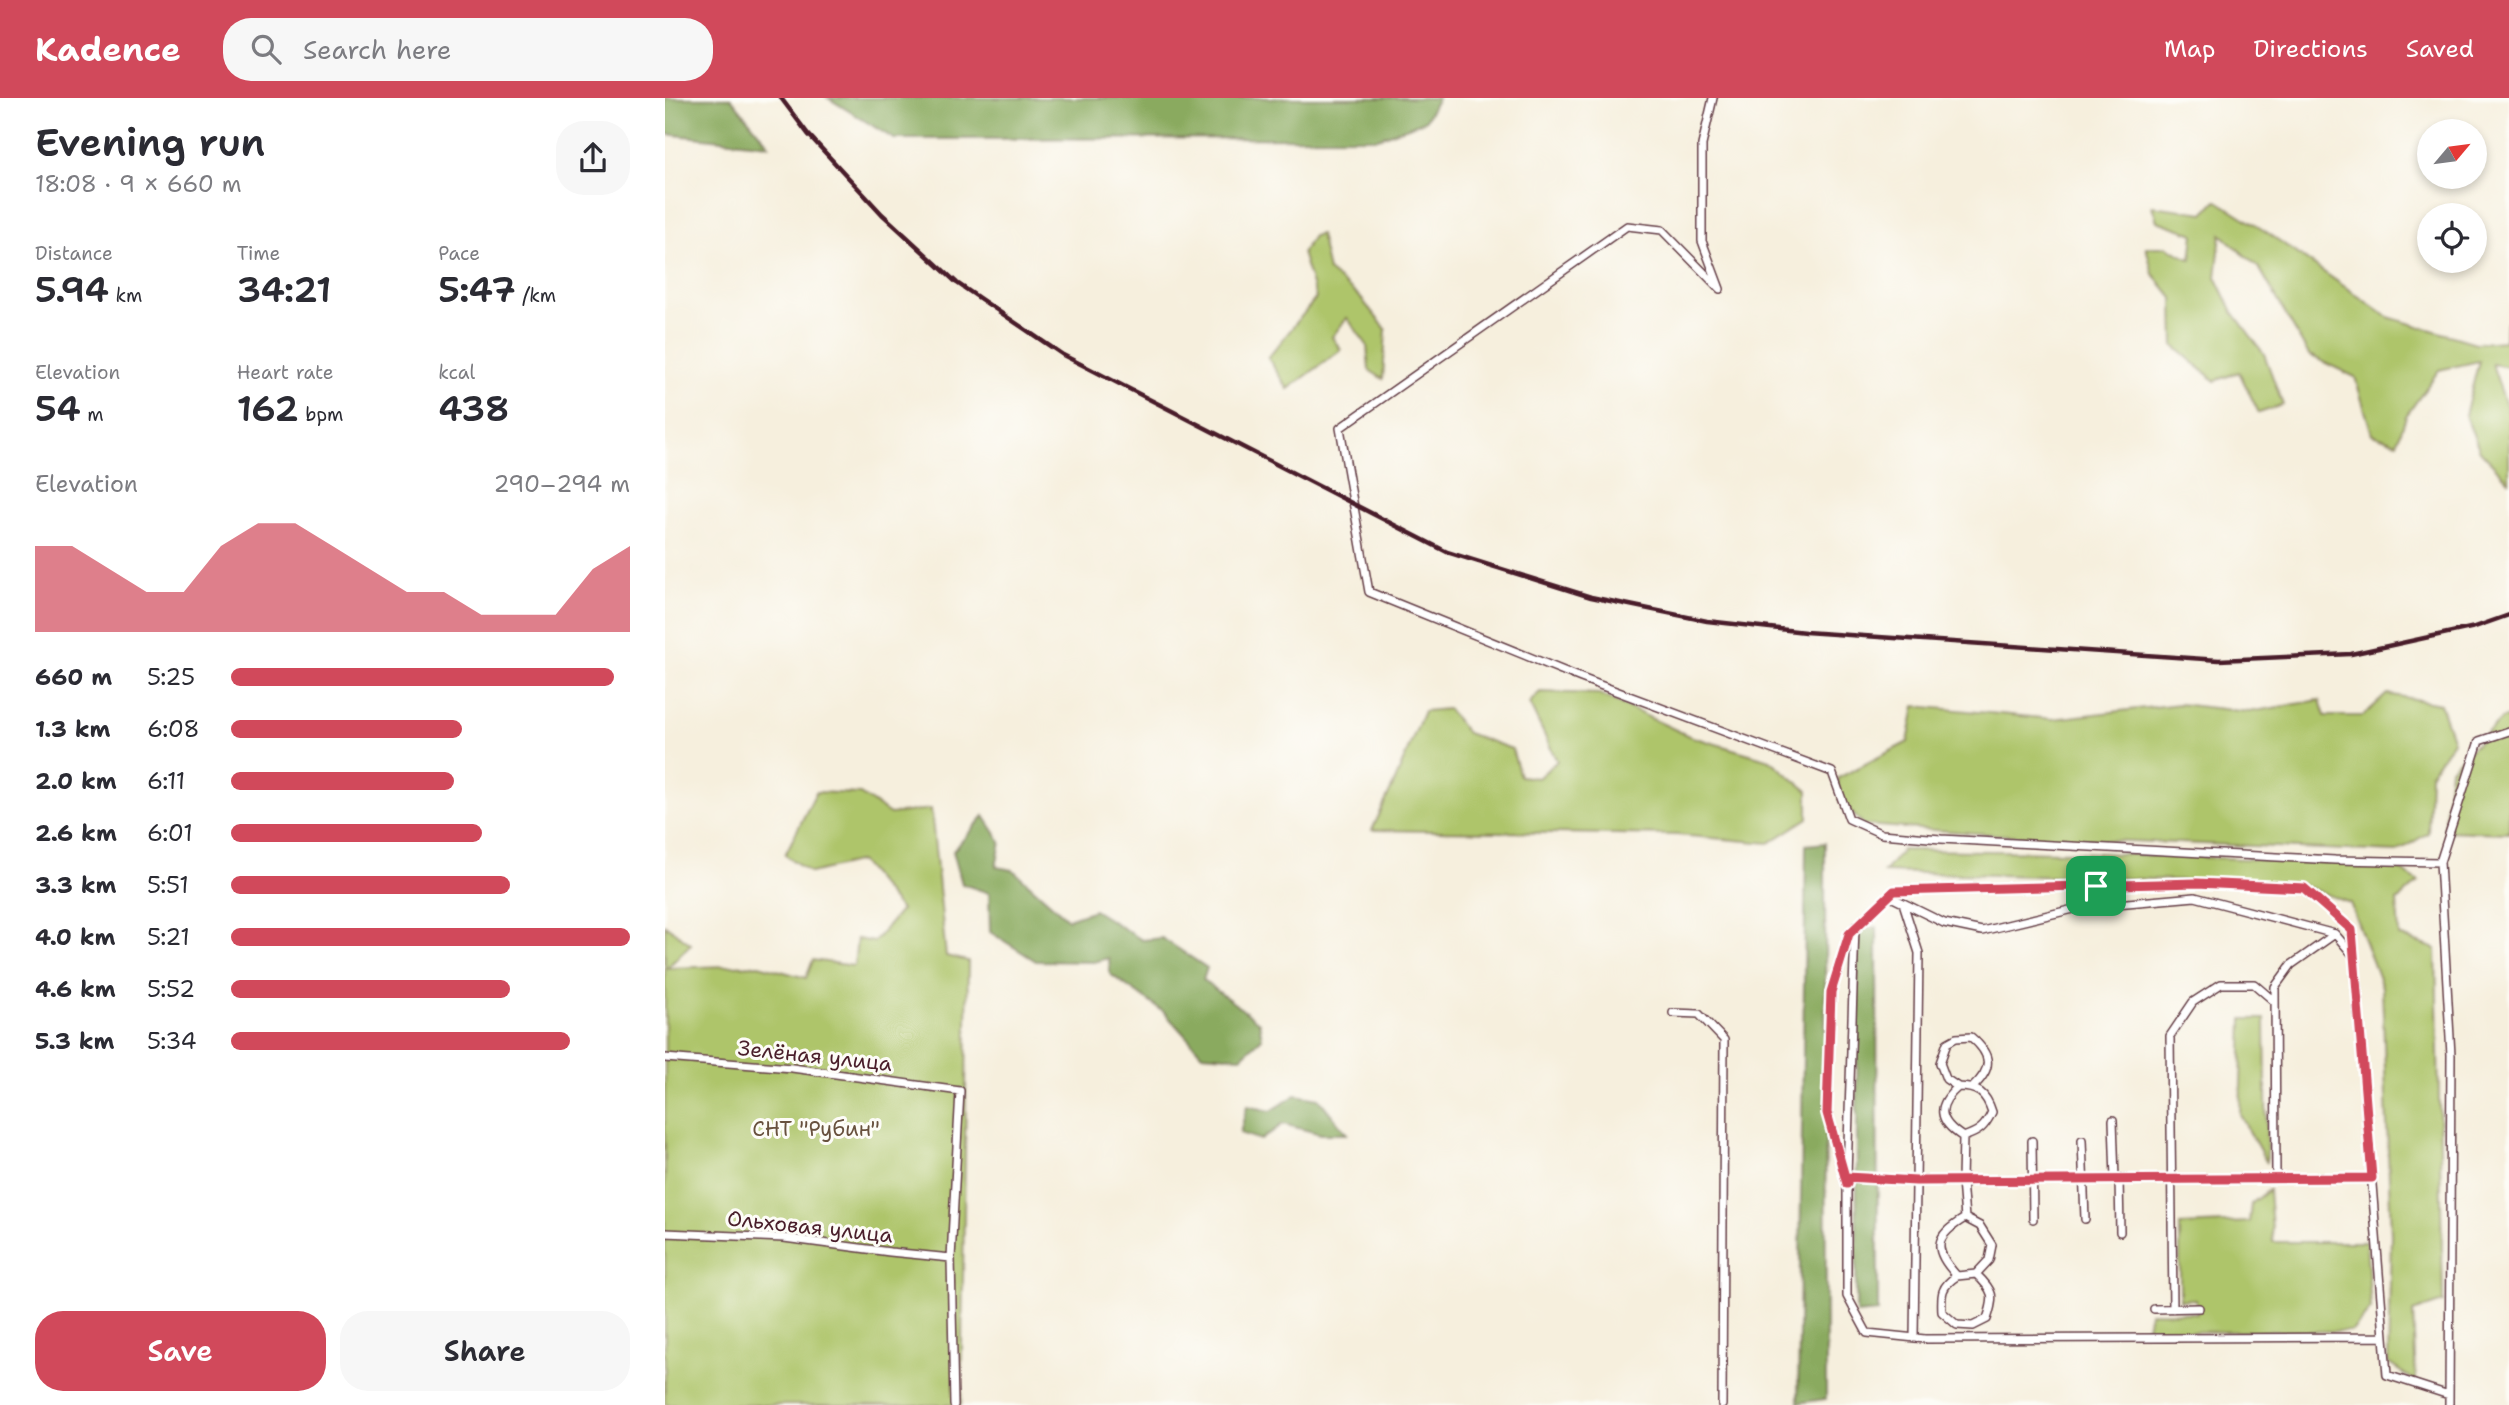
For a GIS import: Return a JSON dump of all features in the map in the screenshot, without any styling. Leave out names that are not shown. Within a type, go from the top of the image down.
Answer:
[{"type":"lane","points":[[1713,98],[1702,145],[1702,242],[1720,289],[1662,230],[1627,226],[1340,428],[1369,592],[1581,678],[1832,772],[1849,819],[1882,834],[2335,860],[2440,862]]},
{"type":"lane","points":[[2449,1405],[2451,1055],[2440,862],[2479,741],[2509,731]]},
{"type":"lane","points":[[1847,1180],[1827,1113],[1831,992],[1849,934],[1894,891],[2197,883],[2304,888],[2352,930],[2387,1374],[2449,1395]]},
{"type":"lane","points":[[1889,896],[1944,923],[1982,930],[2081,907],[2195,897],[2335,934],[2354,956]]},
{"type":"lane","points":[[1903,903],[1919,953],[1914,1338]]},
{"type":"lane","points":[[1855,927],[1847,1180],[1847,1296],[1867,1333],[1914,1338],[2384,1338]]},
{"type":"lane","points":[[2276,1177],[2275,987],[2291,965],[2335,934]]},
{"type":"lane","points":[[2173,1309],[2170,1036],[2193,1002],[2221,984],[2254,984],[2275,1002]]},
{"type":"lane","points":[[1673,1013],[1699,1014],[1724,1040],[1722,1405]]},
{"type":"lane","points":[[1958,1087],[1946,1097],[1943,1110],[1948,1128],[1963,1137],[1986,1126],[1992,1112],[1987,1096],[1973,1087],[1958,1087],[1946,1079],[1940,1063],[1947,1044],[1957,1038],[1971,1037],[1984,1049],[1988,1062],[1984,1076],[1973,1087]]},
{"type":"lane","name":"Зелёная улица","points":[[665,1059],[792,1068],[960,1091],[951,1258]]},
{"type":"lane","points":[[2113,1120],[2120,1232]]},
{"type":"lane","points":[[1963,1137],[1965,1218]]},
{"type":"lane","points":[[2032,1140],[2033,1219]]},
{"type":"lane","points":[[2082,1140],[2085,1219]]},
{"type":"lane","points":[[1847,1180],[2372,1178]]},
{"type":"lane","points":[[1965,1218],[1980,1226],[1992,1245],[1989,1260],[1976,1274],[1957,1276],[1947,1282],[1941,1293],[1942,1312],[1957,1325],[1973,1326],[1987,1319],[1994,1301],[1989,1286],[1976,1274]]},
{"type":"lane","points":[[1957,1276],[1942,1259],[1939,1247],[1948,1228],[1965,1218]]},
{"type":"lane","name":"Ольховая улица","points":[[665,1233],[784,1238],[951,1258]]},
{"type":"lane","points":[[951,1258],[954,1405]]},
{"type":"lane","points":[[2154,1309],[2199,1308]]},
{"type":"green space","points":[[665,98],[731,98],[769,145],[665,134]]},
{"type":"green space","points":[[828,98],[1438,98],[1425,121],[1378,138],[894,139]]},
{"type":"green space","points":[[2216,200],[2388,317],[2476,343],[2505,341],[2506,322],[2509,322],[2509,367],[2492,364],[2509,414],[2509,481],[2480,451],[2465,415],[2479,361],[2439,370],[2406,416],[2397,443],[2372,434],[2355,377],[2309,355],[2260,269],[2221,234],[2216,277],[2233,312],[2264,354],[2283,405],[2259,413],[2239,372],[2215,381],[2174,346],[2173,298],[2153,274],[2146,247],[2167,247],[2191,260],[2194,234],[2157,221],[2152,206],[2204,213]]},
{"type":"green space","points":[[1320,234],[1328,271],[1359,296],[1386,329],[1383,379],[1369,370],[1367,345],[1347,318],[1332,337],[1341,350],[1288,389],[1268,358],[1316,298],[1302,253],[1313,236]]},
{"type":"green space","points":[[1540,692],[1599,694],[1689,736],[1770,760],[1808,791],[1808,818],[1769,843],[1677,835],[1372,830],[1424,711],[1448,709],[1467,733],[1512,749],[1520,776],[1538,778],[1557,761],[1529,703]]},
{"type":"green space","points":[[2387,694],[2440,704],[2453,741],[2430,774],[2428,833],[2397,852],[2031,837],[1864,825],[1839,800],[1838,778],[1908,742],[1915,706],[2053,719],[2179,704],[2249,712],[2320,700],[2325,716],[2363,716]]},
{"type":"green space","points":[[2509,717],[2509,833],[2444,831],[2450,769],[2502,719]]},
{"type":"green space","name":"СНТ \"Рубин\"","points":[[816,792],[860,794],[890,814],[931,809],[946,956],[968,961],[961,1405],[665,1405],[665,925],[691,944],[667,968],[759,965],[806,978],[813,960],[854,966],[857,939],[874,942],[901,910],[860,861],[811,873],[785,855]]},
{"type":"green space","points":[[984,816],[1001,842],[996,867],[1013,870],[1068,919],[1094,910],[1142,940],[1162,938],[1207,968],[1203,980],[1259,1022],[1262,1038],[1241,1057],[1202,1054],[1164,1012],[1110,974],[1109,958],[1094,962],[1036,961],[990,932],[989,893],[962,884],[953,851]]},
{"type":"green space","points":[[1825,843],[1826,1399],[1798,1403],[1806,845]]},
{"type":"green space","points":[[1902,850],[2071,852],[2392,865],[2419,882],[2397,901],[2399,936],[2436,949],[2443,1302],[2413,1312],[2416,1382],[2388,1363],[2391,1235],[2382,987],[2350,903],[2296,883],[1884,872]]},
{"type":"green space","points":[[1877,927],[1878,1312],[1856,1314],[1858,930]]},
{"type":"green space","points":[[2243,1019],[2265,1019],[2267,1163],[2240,1115]]},
{"type":"green space","points":[[1296,1095],[1319,1099],[1347,1134],[1321,1134],[1283,1124],[1261,1140],[1240,1133],[1247,1106],[1271,1111]]},
{"type":"green space","points":[[2269,1190],[2273,1242],[2366,1242],[2371,1309],[2352,1331],[2146,1332],[2150,1312],[2197,1313],[2196,1299],[2180,1300],[2180,1225],[2249,1222],[2251,1204]]},
{"type":"railway","points":[[781,98],[808,134],[882,214],[957,283],[1063,355],[1447,552],[1591,597],[1707,621],[1805,632],[2219,660],[2351,654],[2475,627],[2509,615]]},
{"type":"route","points":[[2197,883],[2304,888],[2352,930],[2372,1178],[1916,1181],[1847,1177],[1847,1184],[1827,1113],[1831,992],[1849,934],[1894,891],[2096,886],[2197,883]]}]
